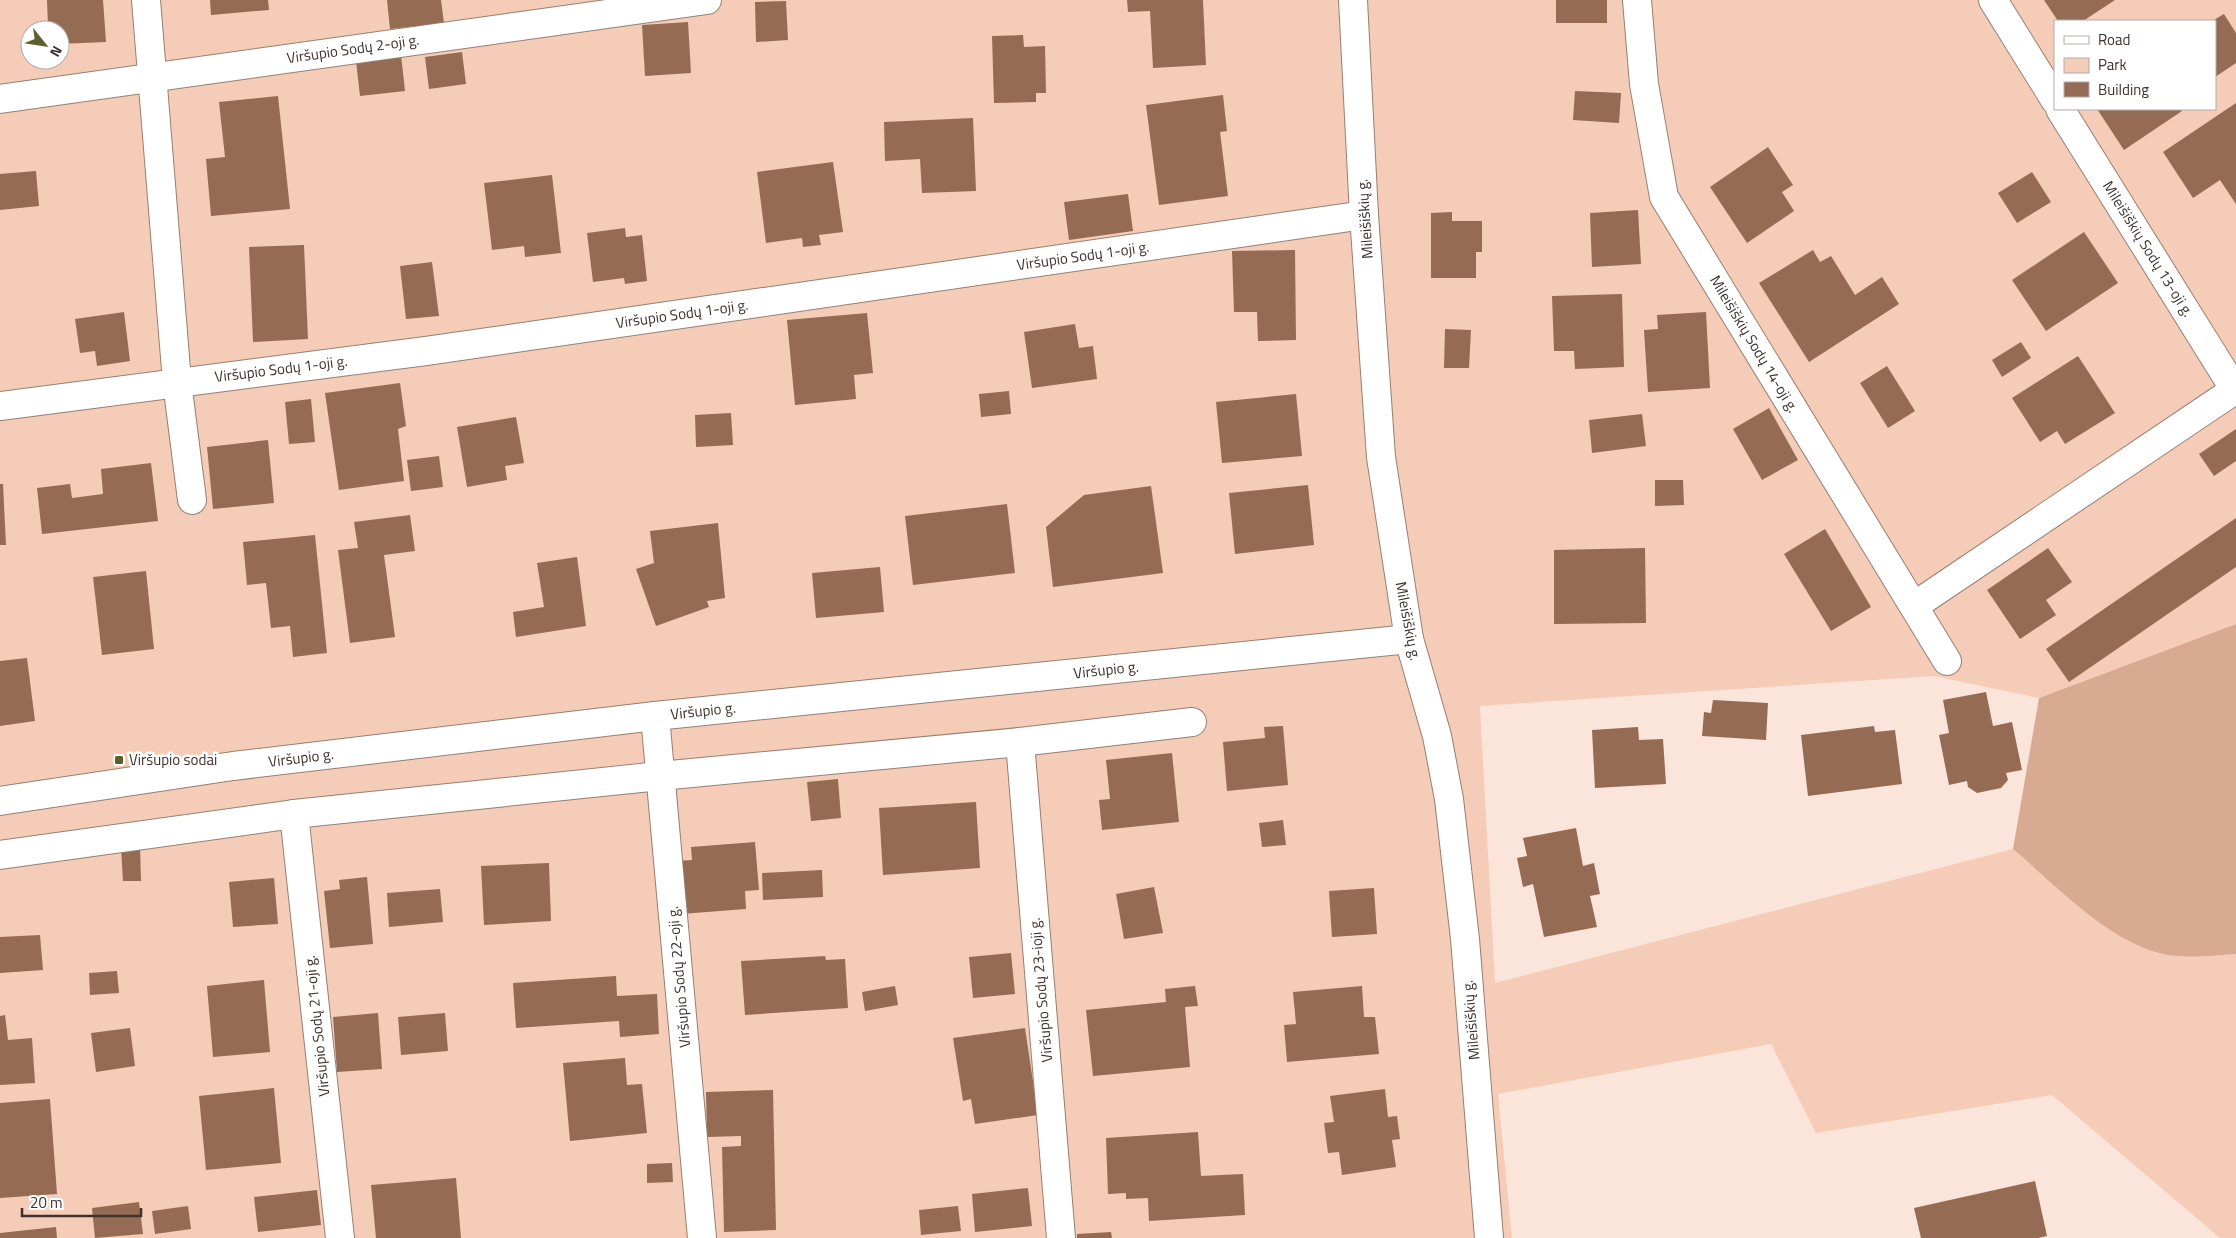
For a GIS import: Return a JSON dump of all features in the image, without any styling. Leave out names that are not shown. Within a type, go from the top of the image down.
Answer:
[{"type":"street","points":[[146,0],[177,382],[192,500]]},
{"type":"street","name":"Viršupio Sodų 2-oji g.","points":[[0,99],[151,79],[452,34],[707,0]]},
{"type":"street","name":"Mileišiškių g.","points":[[1353,0],[1364,215],[1382,457],[1409,639],[1437,736],[1448,799],[1464,939],[1489,1238]]},
{"type":"street","name":"Mileišiškių Sodų 14-oji g.","points":[[1638,0],[1644,84],[1664,196],[1948,660]]},
{"type":"street","points":[[1993,0],[2054,98]]},
{"type":"street","name":"Mileišiškių Sodų 13-oji g.","points":[[2061,110],[2236,390]]},
{"type":"street","name":"Viršupio Sodų 1-oji g.","points":[[0,406],[436,350],[1364,215]]},
{"type":"street","points":[[1914,606],[2236,390]]},
{"type":"street","name":"Viršupio g.","points":[[0,801],[233,766],[655,716],[1409,639]]},
{"type":"street","name":"Viršupio Sodų 22-oji g.","points":[[655,716],[702,1238]]},
{"type":"street","points":[[0,855],[294,814],[660,776],[1020,742],[1192,722]]},
{"type":"street","name":"Viršupio Sodų 23-ioji g.","points":[[1020,742],[1061,1238]]},
{"type":"street","name":"Viršupio Sodų 21-oji g.","points":[[294,814],[340,1238]]},
{"type":"green space","points":[[0,0],[2236,0],[2236,624],[2039,698],[1934,676],[1480,706],[1495,983],[2013,849],[2079,907],[2115,933],[2133,943],[2152,951],[2173,956],[2194,957],[2236,954],[2236,1238],[2220,1238],[2052,1095],[1816,1133],[1771,1044],[1498,1094],[1512,1238],[0,1238]]},
{"type":"shaded area","points":[[2236,624],[2236,954],[2194,957],[2162,954],[2133,943],[2096,920],[2013,849],[2039,698]]},
{"type":"building","points":[[47,0],[103,0],[106,42],[70,44],[70,20],[48,20]]},
{"type":"building","points":[[210,0],[268,0],[269,10],[211,15]]},
{"type":"building","points":[[387,0],[441,0],[444,23],[390,29]]},
{"type":"building","points":[[1127,0],[1203,0],[1206,65],[1153,68],[1150,11],[1128,12]]},
{"type":"building","points":[[1556,0],[1607,0],[1607,23],[1556,23]]},
{"type":"building","points":[[2044,0],[2115,0],[2085,20],[2057,20]]},
{"type":"building","points":[[786,1],[788,40],[756,42],[755,2]]},
{"type":"building","points":[[2224,14],[2236,33],[2236,63],[2216,76],[2216,20],[2214,20]]},
{"type":"building","points":[[688,22],[691,73],[645,76],[642,25]]},
{"type":"building","points":[[1023,35],[1024,47],[1045,46],[1046,93],[1036,93],[1036,102],[994,103],[992,36]]},
{"type":"building","points":[[462,52],[466,84],[429,89],[425,57]]},
{"type":"building","points":[[401,55],[405,91],[360,96],[356,61]]},
{"type":"building","points":[[1575,91],[1621,93],[1619,123],[1573,120]]},
{"type":"building","points":[[1223,95],[1227,131],[1220,132],[1228,196],[1159,205],[1146,105]]},
{"type":"building","points":[[278,96],[290,209],[211,216],[206,159],[225,157],[219,102]]},
{"type":"building","points":[[2236,103],[2236,204],[2220,180],[2193,198],[2163,152]]},
{"type":"building","points":[[2098,110],[2182,110],[2182,111],[2124,150]]},
{"type":"building","points":[[973,118],[976,191],[922,193],[920,159],[885,161],[884,122]]},
{"type":"building","points":[[1768,147],[1793,185],[1782,192],[1794,211],[1747,243],[1710,187]]},
{"type":"building","points":[[833,162],[843,232],[819,235],[821,245],[803,247],[802,238],[766,243],[757,172]]},
{"type":"building","points":[[36,171],[39,206],[0,210],[0,174]]},
{"type":"building","points":[[2032,172],[2051,202],[2017,223],[1998,193]]},
{"type":"building","points":[[552,175],[561,253],[525,257],[524,246],[492,250],[484,183]]},
{"type":"building","points":[[1128,194],[1133,231],[1069,240],[1064,202]]},
{"type":"building","points":[[1638,210],[1641,264],[1592,267],[1590,213]]},
{"type":"building","points":[[1452,212],[1452,221],[1482,221],[1482,252],[1476,252],[1476,278],[1431,278],[1431,213]]},
{"type":"building","points":[[625,228],[626,237],[642,235],[647,281],[625,284],[624,278],[593,282],[587,233]]},
{"type":"building","points":[[2084,232],[2118,283],[2046,331],[2012,280]]},
{"type":"building","points":[[304,245],[308,339],[253,342],[249,247]]},
{"type":"building","points":[[1295,250],[1296,340],[1258,341],[1257,312],[1234,312],[1232,251]]},
{"type":"building","points":[[1813,250],[1820,262],[1831,256],[1855,295],[1882,277],[1899,304],[1809,362],[1759,283]]},
{"type":"building","points":[[432,262],[439,316],[406,319],[400,266]]},
{"type":"building","points":[[1622,294],[1624,367],[1575,369],[1574,351],[1554,351],[1552,296]]},
{"type":"building","points":[[124,312],[130,361],[97,366],[95,351],[80,353],[75,319]]},
{"type":"building","points":[[1706,312],[1710,388],[1648,392],[1644,330],[1658,329],[1657,315]]},
{"type":"building","points":[[867,313],[873,373],[854,375],[856,399],[795,405],[787,320]]},
{"type":"building","points":[[1075,324],[1079,348],[1093,346],[1097,379],[1032,388],[1024,332]]},
{"type":"building","points":[[1445,329],[1471,330],[1469,368],[1444,368]]},
{"type":"building","points":[[2021,342],[2031,358],[2002,377],[1992,360]]},
{"type":"building","points":[[2078,356],[2115,413],[2065,444],[2057,431],[2040,442],[2012,398]]},
{"type":"building","points":[[1887,366],[1915,411],[1888,428],[1860,383]]},
{"type":"building","points":[[400,383],[406,426],[398,429],[404,481],[339,490],[325,393]]},
{"type":"building","points":[[1009,391],[1011,414],[981,417],[979,394]]},
{"type":"building","points":[[1296,394],[1302,456],[1222,463],[1216,402]]},
{"type":"building","points":[[311,399],[315,442],[289,444],[285,402]]},
{"type":"building","points":[[1769,408],[1798,460],[1762,480],[1733,429]]},
{"type":"building","points":[[731,413],[733,445],[696,447],[695,415]]},
{"type":"building","points":[[1642,414],[1646,446],[1592,453],[1589,420]]},
{"type":"building","points":[[516,417],[524,463],[505,466],[507,480],[467,487],[457,427]]},
{"type":"building","points":[[2236,429],[2236,461],[2214,476],[2199,454]]},
{"type":"building","points":[[268,440],[274,503],[213,509],[207,447]]},
{"type":"building","points":[[439,456],[443,487],[411,491],[407,460]]},
{"type":"building","points":[[151,463],[158,521],[42,534],[37,488],[70,484],[72,498],[103,494],[101,469]]},
{"type":"building","points":[[1655,480],[1683,480],[1684,505],[1655,506]]},
{"type":"building","points":[[0,484],[3,484],[6,545],[0,545]]},
{"type":"building","points":[[1308,485],[1314,545],[1235,554],[1229,493]]},
{"type":"building","points":[[1151,486],[1163,573],[1053,587],[1046,527],[1084,495]]},
{"type":"building","points":[[1007,504],[1015,573],[913,585],[905,516]]},
{"type":"building","points":[[410,515],[415,551],[384,555],[395,637],[350,643],[338,550],[358,548],[354,522]]},
{"type":"building","points":[[2236,518],[2236,567],[2069,682],[2046,649]]},
{"type":"building","points":[[718,523],[725,598],[707,601],[709,607],[656,626],[636,569],[654,563],[650,531]]},
{"type":"building","points":[[1825,529],[1871,607],[1831,631],[1784,554]]},
{"type":"building","points":[[315,535],[327,653],[293,657],[290,626],[271,628],[266,583],[247,585],[243,542]]},
{"type":"building","points":[[1645,548],[1646,623],[1554,624],[1554,550]]},
{"type":"building","points":[[2048,548],[2072,582],[2046,600],[2056,615],[2020,639],[1987,590]]},
{"type":"building","points":[[577,557],[586,626],[516,637],[513,612],[544,607],[537,563]]},
{"type":"building","points":[[880,567],[884,612],[816,618],[812,573]]},
{"type":"building","points":[[146,571],[154,649],[102,655],[93,577]]},
{"type":"building","points":[[27,658],[35,721],[0,726],[0,661]]},
{"type":"building","points":[[1986,692],[1993,726],[2012,722],[2022,770],[2006,773],[2008,780],[2001,788],[1977,793],[1968,787],[1967,781],[1949,785],[1939,735],[1949,733],[1943,700]]},
{"type":"building","points":[[1713,700],[1768,703],[1766,740],[1702,736],[1704,712],[1711,713]]},
{"type":"building","points":[[1283,726],[1288,785],[1227,791],[1223,742],[1265,738],[1264,727]]},
{"type":"building","points":[[1874,726],[1875,732],[1895,730],[1902,784],[1808,796],[1801,735]]},
{"type":"building","points":[[1638,727],[1639,740],[1663,739],[1666,784],[1595,788],[1592,730]]},
{"type":"building","points":[[1172,753],[1179,822],[1102,830],[1099,800],[1110,799],[1106,760]]},
{"type":"building","points":[[838,779],[841,818],[811,821],[807,782]]},
{"type":"building","points":[[976,802],[980,868],[883,875],[879,808]]},
{"type":"building","points":[[1283,820],[1286,845],[1262,847],[1259,823]]},
{"type":"building","points":[[1576,828],[1583,866],[1594,863],[1600,894],[1590,896],[1597,927],[1544,937],[1533,884],[1523,887],[1517,858],[1527,856],[1523,838]]},
{"type":"building","points":[[755,842],[759,890],[745,891],[746,909],[681,914],[677,861],[692,860],[691,847]]},
{"type":"building","points":[[140,847],[141,881],[123,881],[121,848]]},
{"type":"building","points":[[549,863],[551,921],[484,925],[481,866]]},
{"type":"building","points":[[822,870],[823,897],[763,900],[762,873]]},
{"type":"building","points":[[367,877],[373,944],[330,948],[324,891],[340,889],[339,880]]},
{"type":"building","points":[[274,878],[278,924],[233,927],[229,882]]},
{"type":"building","points":[[1154,887],[1163,933],[1124,939],[1116,894]]},
{"type":"building","points":[[1374,888],[1377,934],[1332,937],[1329,891]]},
{"type":"building","points":[[440,889],[443,922],[389,927],[387,893]]},
{"type":"building","points":[[40,935],[43,970],[0,973],[0,937]]},
{"type":"building","points":[[1011,953],[1015,994],[973,998],[969,957]]},
{"type":"building","points":[[825,956],[826,960],[845,959],[848,1008],[745,1015],[741,961]]},
{"type":"building","points":[[117,971],[119,993],[90,995],[89,973]]},
{"type":"building","points":[[616,976],[617,996],[657,994],[659,1034],[620,1037],[619,1021],[516,1028],[513,983]]},
{"type":"building","points":[[264,980],[270,1052],[213,1057],[207,986]]},
{"type":"building","points":[[895,986],[898,1005],[865,1011],[862,992]]},
{"type":"building","points":[[1195,986],[1198,1006],[1185,1007],[1190,1067],[1093,1076],[1086,1010],[1166,1002],[1165,989]]},
{"type":"building","points":[[1362,986],[1364,1017],[1375,1017],[1379,1054],[1287,1062],[1284,1025],[1296,1024],[1293,992]]},
{"type":"building","points":[[378,1013],[382,1069],[337,1072],[333,1017]]},
{"type":"building","points":[[445,1013],[448,1051],[401,1055],[398,1017]]},
{"type":"building","points":[[5,1015],[8,1040],[32,1038],[35,1083],[0,1085],[0,1016]]},
{"type":"building","points":[[130,1028],[135,1066],[96,1072],[91,1033]]},
{"type":"building","points":[[1025,1028],[1038,1115],[975,1124],[971,1099],[963,1101],[953,1038]]},
{"type":"building","points":[[625,1058],[627,1085],[642,1084],[647,1133],[570,1141],[563,1063]]},
{"type":"building","points":[[274,1088],[281,1163],[206,1170],[199,1096]]},
{"type":"building","points":[[1385,1089],[1388,1117],[1397,1116],[1400,1139],[1392,1140],[1396,1167],[1342,1175],[1339,1152],[1328,1153],[1324,1123],[1334,1122],[1330,1096]]},
{"type":"building","points":[[773,1090],[776,1230],[724,1232],[722,1147],[741,1146],[741,1136],[707,1137],[706,1092]]},
{"type":"building","points":[[50,1099],[57,1194],[0,1198],[0,1103]]},
{"type":"building","points":[[1198,1132],[1201,1176],[1243,1174],[1245,1215],[1149,1221],[1148,1198],[1126,1199],[1126,1193],[1108,1194],[1106,1138]]},
{"type":"building","points":[[672,1163],[673,1182],[647,1183],[647,1164]]},
{"type":"building","points":[[456,1178],[461,1238],[376,1238],[371,1185]]},
{"type":"building","points":[[2035,1181],[2047,1236],[2038,1238],[1921,1238],[1914,1208]]},
{"type":"building","points":[[1028,1188],[1032,1226],[975,1232],[972,1194]]},
{"type":"building","points":[[317,1190],[321,1225],[258,1232],[254,1197]]},
{"type":"building","points":[[139,1202],[143,1234],[95,1238],[92,1208]]},
{"type":"building","points":[[188,1206],[191,1229],[155,1234],[152,1211]]},
{"type":"building","points":[[958,1206],[961,1231],[921,1235],[919,1210]]},
{"type":"building","points":[[56,1227],[57,1238],[0,1238],[0,1233]]},
{"type":"building","points":[[1111,1232],[1112,1238],[1077,1238],[1077,1234]]},
{"type":"place","name":"Viršupio sodai","points":[[119,760]]}]
